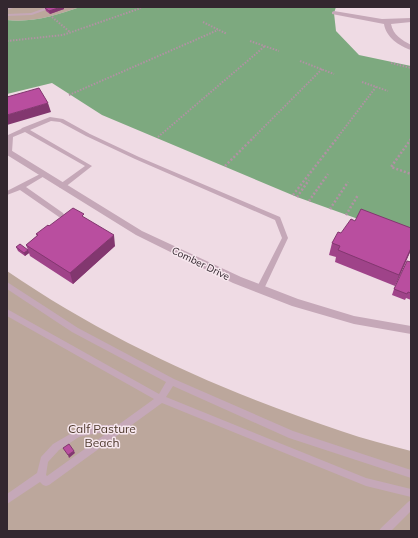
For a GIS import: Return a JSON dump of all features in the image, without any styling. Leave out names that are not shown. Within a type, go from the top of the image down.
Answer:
[{"type":"street","points":[[334,13],[387,22],[402,22],[411,20]]},
{"type":"street","points":[[387,22],[390,34],[402,44],[411,48]]},
{"type":"street","name":"Comber Drive","points":[[8,153],[139,233],[236,280],[296,303],[354,320],[411,330]]},
{"type":"lane","points":[[7,9],[14,7]]},
{"type":"lane","points":[[7,15],[32,14],[52,7]]},
{"type":"lane","points":[[8,153],[10,136],[50,119],[61,120],[137,158],[278,219],[285,238],[260,289]]},
{"type":"lane","points":[[24,129],[89,166],[62,186]]},
{"type":"lane","points":[[7,193],[44,174]]},
{"type":"lane","points":[[21,187],[61,215]]},
{"type":"lane","points":[[7,285],[74,330],[171,381],[292,434],[411,474]]},
{"type":"lane","points":[[7,312],[161,399],[366,482],[411,493]]},
{"type":"lane","points":[[7,499],[43,479],[119,429],[161,399],[171,381]]},
{"type":"lane","points":[[43,479],[44,460],[56,447],[77,434],[97,428],[119,429]]},
{"type":"lane","points":[[384,531],[411,505]]},
{"type":"path","points":[[7,41],[63,35],[141,8]]},
{"type":"path","points":[[52,16],[70,32]]},
{"type":"path","points":[[203,22],[227,34]]},
{"type":"path","points":[[69,95],[218,30]]},
{"type":"path","points":[[250,41],[278,51]]},
{"type":"path","points":[[158,137],[265,46]]},
{"type":"path","points":[[300,61],[334,74]]},
{"type":"path","points":[[391,64],[411,68]]},
{"type":"path","points":[[225,166],[322,70]]},
{"type":"path","points":[[362,82],[388,91]]},
{"type":"path","points":[[293,195],[376,87]]},
{"type":"path","points":[[411,139],[391,167],[411,174]]},
{"type":"path","points":[[309,201],[328,174]]},
{"type":"path","points":[[297,197],[309,180]]},
{"type":"path","points":[[330,209],[348,182]]},
{"type":"path","points":[[346,214],[358,195]]},
{"type":"green space","points":[[7,7],[80,7],[44,18],[16,21],[7,20]]},
{"type":"green space","name":"Calf Pasture Beach","points":[[7,271],[86,320],[168,363],[211,382],[297,416],[367,439],[411,451],[411,531],[7,531]]},
{"type":"shaded area","points":[[80,7],[336,7],[334,13],[336,31],[359,55],[411,66],[411,238],[297,197],[102,115],[52,83],[7,94],[7,20],[16,21],[35,19]]},
{"type":"building","points":[[61,7],[49,11],[45,8]]},
{"type":"building","points":[[39,88],[48,103],[7,115],[7,97]]},
{"type":"building","points":[[73,208],[84,214],[82,216],[114,235],[70,273],[26,245],[38,235],[36,234]]},
{"type":"building","points":[[361,209],[411,228],[411,248],[399,275],[338,250],[340,246],[332,243],[338,232],[341,233],[351,219],[355,221]]},
{"type":"building","points":[[20,244],[28,250],[24,253],[16,247]]},
{"type":"building","points":[[407,261],[411,262],[411,293],[408,292],[407,294],[394,289]]},
{"type":"building","points":[[69,444],[74,451],[68,455],[63,448]]}]
